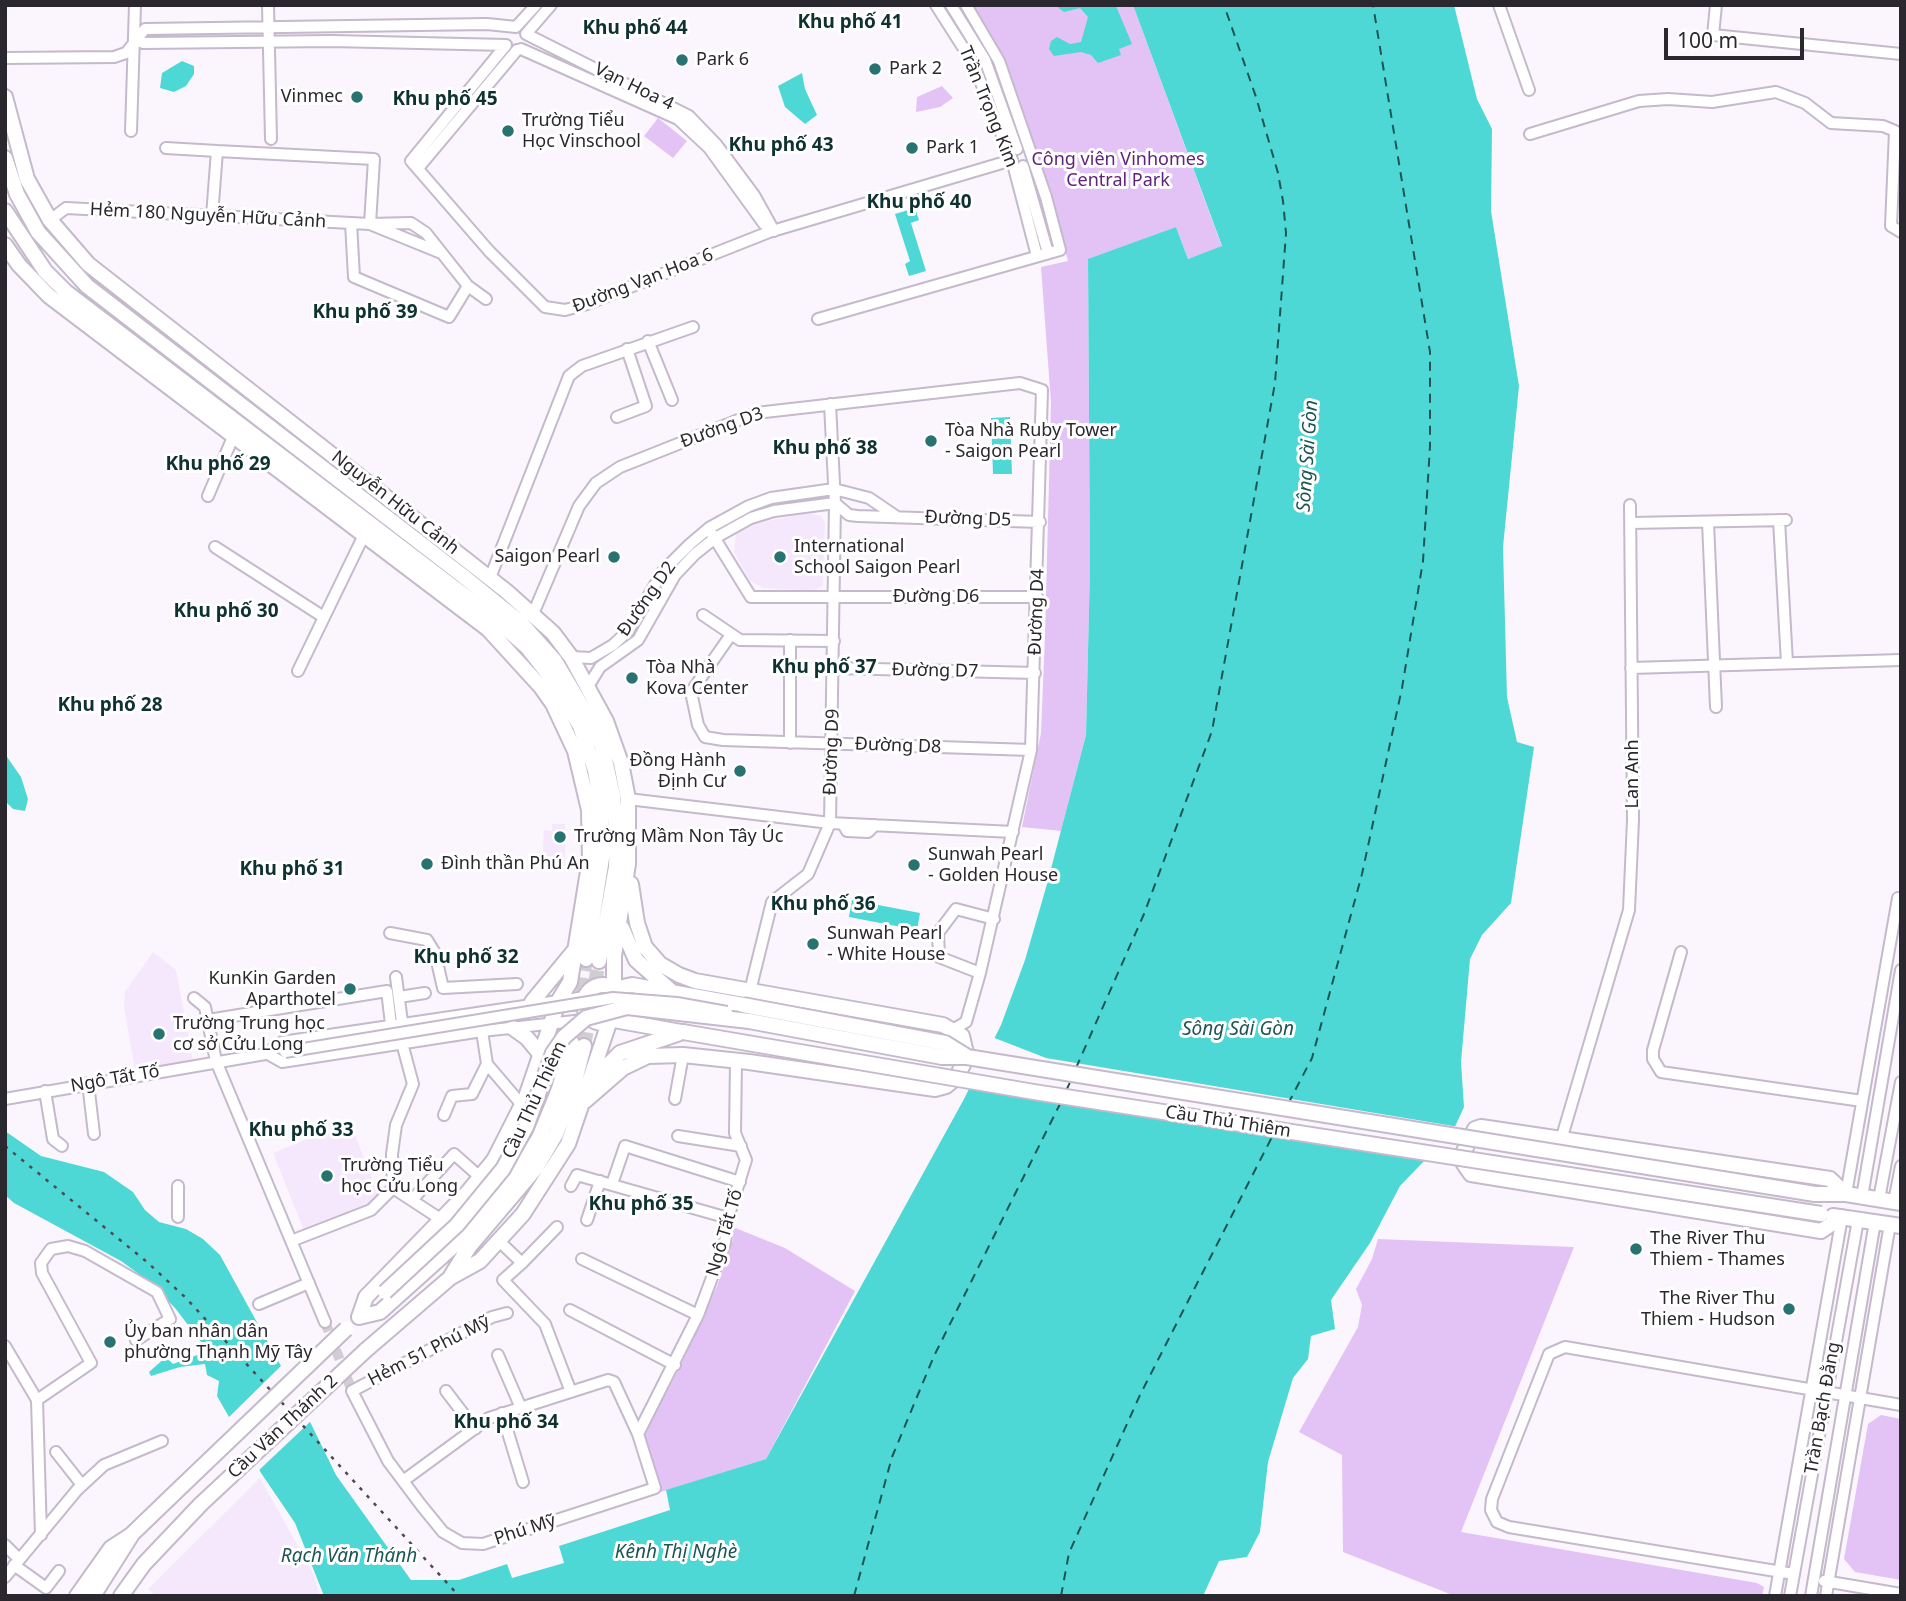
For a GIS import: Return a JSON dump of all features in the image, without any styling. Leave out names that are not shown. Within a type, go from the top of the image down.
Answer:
[{"type":"main road","name":"Nguyễn Hữu Cảnh","points":[[5,97],[27,179],[50,220],[88,264],[490,578],[533,614],[572,657],[589,685],[619,755],[628,799],[628,864],[621,926],[614,956],[614,989],[622,1003],[612,1021]]},
{"type":"main road","name":"Nguyễn Hữu Cảnh","points":[[5,158],[26,211],[62,261],[117,310],[463,576],[475,603],[553,704],[575,751],[586,791],[590,839],[587,956],[559,1000],[522,1105],[504,1142],[480,1177],[442,1220],[366,1297],[359,1317]]},
{"type":"main road","name":"Nguyễn Hữu Cảnh","points":[[5,211],[38,262],[66,292],[363,537],[475,603]]},
{"type":"main road","name":"Nguyễn Hữu Cảnh","points":[[5,245],[19,265],[49,296],[475,603]]},
{"type":"main road","points":[[237,432],[261,400]]},
{"type":"main road","points":[[490,578],[475,603],[521,623],[555,661],[583,704],[601,746],[613,796],[617,838],[616,867],[587,956],[554,979],[532,1002]]},
{"type":"main road","points":[[586,1095],[637,1059],[683,1055],[935,1089],[946,1086],[956,1078],[967,1058],[965,1043],[954,1029],[695,981],[679,975],[652,957],[637,923],[628,864]]},
{"type":"main road","points":[[621,926],[636,960],[676,994]]},
{"type":"main road","points":[[570,982],[585,1005],[598,986],[614,989],[632,985],[945,1043],[967,1057]]},
{"type":"main road","name":"Cầu Thủ Thiêm","points":[[585,1005],[612,1021],[1034,1092],[1889,1224]]},
{"type":"main road","name":"Cầu Thủ Thiêm","points":[[373,1304],[457,1225],[503,1169],[526,1127],[553,1053],[576,1024],[598,1012],[627,1007],[749,1021],[942,1057],[967,1057],[1815,1194],[1846,1194]]},
{"type":"main road","points":[[451,1277],[480,1261],[523,1214],[554,1170],[568,1144],[612,1021]]},
{"type":"main road","points":[[513,1028],[527,1038],[541,1055]]},
{"type":"main road","points":[[586,1095],[620,1053],[683,1032]]},
{"type":"main road","points":[[359,1317],[380,1312],[468,1233],[506,1189],[539,1138],[578,1044],[572,1092],[556,1134],[536,1168],[469,1247],[451,1277]]},
{"type":"main road","points":[[1842,1217],[1821,1231],[1471,1174],[1464,1164],[1464,1151],[1475,1129],[1481,1127],[1830,1179],[1846,1194],[1897,1202]]},
{"type":"main road","name":"Cầu Văn Thánh 2","points":[[121,1596],[144,1564],[201,1504],[366,1350],[451,1277]]},
{"type":"main road","name":"Nguyễn Hữu Cảnh","points":[[346,1329],[373,1304]]},
{"type":"main road","name":"Cầu Văn Thánh 2","points":[[131,1535],[346,1329]]},
{"type":"main road","points":[[77,1596],[111,1548],[131,1535]]},
{"type":"main road","points":[[93,1596],[131,1535]]},
{"type":"street","points":[[131,131],[135,5]]},
{"type":"street","points":[[268,5],[271,139]]},
{"type":"street","points":[[521,31],[536,5]]},
{"type":"street","points":[[415,164],[506,45],[506,33],[521,31],[551,5]]},
{"type":"street","name":"Trần Trọng Kim","points":[[936,5],[973,62],[1048,253]]},
{"type":"street","name":"Trần Trọng Kim","points":[[951,5],[985,60],[1017,149]]},
{"type":"street","name":"Trần Trọng Kim","points":[[966,5],[999,61],[1027,140],[1029,155],[1046,197],[1048,253]]},
{"type":"street","points":[[1499,5],[1529,90]]},
{"type":"street","points":[[1716,5],[1713,35],[1901,54]]},
{"type":"street","points":[[480,43],[487,24]]},
{"type":"street","name":"Vạn Hoa 4","points":[[134,38],[145,29],[487,24],[521,31],[689,116],[716,144],[754,195],[771,232]]},
{"type":"street","points":[[415,164],[527,41],[521,31]]},
{"type":"street","points":[[134,38],[143,43],[506,45]]},
{"type":"street","points":[[5,58],[114,57],[126,53],[134,38]]},
{"type":"street","name":"Vạn Hoa 4","points":[[506,45],[678,119],[709,148],[771,232]]},
{"type":"street","points":[[1530,134],[1639,102],[1668,99],[1712,102],[1776,92],[1805,103],[1831,122],[1883,126],[1898,131],[1891,226],[1901,232]]},
{"type":"street","points":[[166,148],[374,159],[370,224]]},
{"type":"street","points":[[771,232],[1012,160],[1023,166],[1029,155],[1025,150],[1017,149],[1012,160]]},
{"type":"street","points":[[212,216],[218,151]]},
{"type":"street","name":"Đường Vạn Hoa 6","points":[[415,164],[489,251],[545,307],[565,310],[587,304],[771,232]]},
{"type":"street","name":"Trần Trọng Kim","points":[[1023,166],[1048,253]]},
{"type":"street","name":"Hẻm 180 Nguyễn Hữu Cảnh","points":[[50,220],[66,208],[370,224],[411,223],[419,226],[468,286],[486,299]]},
{"type":"street","points":[[351,223],[354,277],[449,317],[468,286]]},
{"type":"street","name":"Hẻm 180 Nguyễn Hữu Cảnh","points":[[370,224],[442,254]]},
{"type":"street","points":[[818,320],[1048,253]]},
{"type":"street","points":[[490,578],[569,376],[582,366],[694,327]]},
{"type":"street","points":[[648,341],[672,400]]},
{"type":"street","points":[[617,418],[649,411],[627,349]]},
{"type":"street","name":"Đường D3","points":[[533,614],[579,506],[596,483],[607,474],[756,413],[1020,383],[1042,390]]},
{"type":"street","name":"Đường D4","points":[[954,1029],[966,1022],[995,919],[1031,750],[1042,390]]},
{"type":"street","name":"Đường D9","points":[[750,991],[772,902],[808,874],[830,823],[835,668],[835,503],[830,404]]},
{"type":"street","points":[[208,496],[237,432]]},
{"type":"street","points":[[834,489],[869,498],[897,517]]},
{"type":"street","name":"Đường D2","points":[[572,657],[591,658],[613,645],[712,533],[749,506],[771,498],[834,489]]},
{"type":"street","name":"Đường D5","points":[[835,503],[849,514],[1040,522]]},
{"type":"street","name":"Đường D2","points":[[712,533],[774,511],[835,503]]},
{"type":"street","name":"Lan Anh","points":[[1561,1140],[1629,910],[1633,820],[1630,505]]},
{"type":"street","points":[[1630,523],[1782,520],[1787,663]]},
{"type":"street","points":[[1707,522],[1716,707]]},
{"type":"street","name":"Đường D6","points":[[712,533],[751,597],[1037,597]]},
{"type":"street","points":[[298,671],[363,537]]},
{"type":"street","points":[[215,547],[323,616]]},
{"type":"street","name":"Đường D2","points":[[589,685],[600,667],[638,640],[652,602]]},
{"type":"street","points":[[704,615],[730,636],[740,640],[834,641]]},
{"type":"street","name":"Đường D8","points":[[730,636],[691,692],[691,705],[705,737],[790,743],[1031,750]]},
{"type":"street","points":[[790,640],[790,743]]},
{"type":"street","points":[[1631,668],[1901,660]]},
{"type":"street","name":"Đường D7","points":[[835,668],[1035,673]]},
{"type":"street","points":[[628,799],[830,823],[1013,832]]},
{"type":"street","points":[[1846,1194],[1899,898]]},
{"type":"street","points":[[980,973],[939,957],[938,933],[956,909],[995,919]]},
{"type":"street","points":[[390,933],[427,940],[435,953],[443,988],[517,984]]},
{"type":"street","points":[[1681,952],[1653,1050],[1654,1059],[1661,1072],[1862,1101]]},
{"type":"street","points":[[1862,1197],[1901,970]]},
{"type":"street","points":[[396,977],[399,997],[397,1023]]},
{"type":"street","points":[[482,986],[485,1010]]},
{"type":"street","points":[[208,1020],[387,991],[397,1023]]},
{"type":"street","points":[[399,997],[425,993]]},
{"type":"street","points":[[194,998],[205,1007],[216,1062],[325,1322]]},
{"type":"street","name":"Cầu Thủ Thiêm","points":[[285,1052],[613,998],[677,1003],[738,1015],[749,1021]]},
{"type":"street","name":"Ngô Tất Tố","points":[[266,1053],[282,1042],[532,1002],[559,1000],[585,1005]]},
{"type":"street","name":"Ngô Tất Tố","points":[[266,1053],[282,1062],[482,1031],[551,1024],[585,1005]]},
{"type":"street","points":[[482,1031],[487,1064],[522,1105]]},
{"type":"street","points":[[291,1241],[371,1210],[393,1188],[392,1154],[396,1125],[413,1084],[402,1043]]},
{"type":"street","name":"Ngô Tất Tố","points":[[5,1099],[266,1053],[285,1052]]},
{"type":"street","points":[[675,1099],[683,1055]]},
{"type":"street","name":"Ngô Tất Tố","points":[[638,1434],[698,1315],[725,1243],[728,1218],[746,1160],[735,1133],[736,1061]]},
{"type":"street","points":[[444,1115],[452,1096],[472,1094],[487,1064]]},
{"type":"street","points":[[1879,1199],[1901,1082]]},
{"type":"street","points":[[88,1083],[94,1134]]},
{"type":"street","points":[[45,1091],[53,1139],[62,1146]]},
{"type":"street","points":[[678,1136],[741,1146]]},
{"type":"street","points":[[587,1220],[625,1146],[740,1182]]},
{"type":"street","points":[[412,1200],[454,1154],[480,1177]]},
{"type":"street","points":[[1897,1202],[1901,1166]]},
{"type":"street","points":[[571,1186],[578,1175],[728,1218]]},
{"type":"street","points":[[178,1186],[178,1217]]},
{"type":"street","points":[[393,1188],[442,1220]]},
{"type":"street","points":[[1775,1596],[1842,1217]]},
{"type":"street","name":"Trần Bạch Đằng","points":[[1790,1596],[1858,1220]]},
{"type":"street","points":[[1826,1596],[1889,1224]]},
{"type":"street","name":"Trần Bạch Đằng","points":[[1811,1596],[1846,1396],[1889,1224]]},
{"type":"street","points":[[403,1481],[502,1413],[571,1392],[545,1324],[503,1280],[557,1227]]},
{"type":"street","points":[[499,1241],[522,1263]]},
{"type":"street","points":[[37,1400],[91,1363],[42,1273],[41,1263],[51,1248],[68,1246],[85,1251],[157,1292],[170,1319],[136,1340]]},
{"type":"street","points":[[582,1259],[698,1315]]},
{"type":"street","points":[[259,1304],[309,1283]]},
{"type":"street","points":[[570,1310],[675,1364]]},
{"type":"street","name":"Hẻm 51 Phú Mỹ","points":[[352,1391],[492,1317],[507,1313]]},
{"type":"street","points":[[5,1346],[37,1400],[41,1535]]},
{"type":"street","points":[[1794,1574],[1505,1526],[1494,1518],[1491,1504],[1547,1358],[1558,1348],[1901,1405]]},
{"type":"street","points":[[498,1355],[521,1408]]},
{"type":"street","name":"Phú Mỹ","points":[[352,1391],[388,1461],[443,1532],[462,1543],[483,1544],[655,1488],[638,1434],[614,1382],[608,1380],[571,1392]]},
{"type":"street","points":[[446,1391],[475,1429]]},
{"type":"street","points":[[502,1413],[523,1482]]},
{"type":"street","points":[[5,1577],[82,1485],[104,1465],[162,1441]]},
{"type":"street","points":[[56,1452],[82,1485]]},
{"type":"street","points":[[5,1545],[16,1562],[46,1588],[59,1571]]},
{"type":"street","points":[[1814,1580],[1901,1594]]},
{"type":"shaded area","name":"International School Saigon Pearl","points":[[808,513],[821,516],[825,523],[823,586],[812,591],[764,588],[750,581],[734,552],[736,534],[757,523]]},
{"type":"shaded area","points":[[552,824],[565,824],[565,866],[542,865],[544,830],[552,831]]},
{"type":"shaded area","name":"Trường Trung học cơ sở Cửu Long","points":[[153,952],[176,970],[193,1061],[135,1070],[124,1007],[125,992]]},
{"type":"shaded area","name":"Trường Tiểu học Cửu Long","points":[[350,1122],[380,1199],[368,1207],[304,1231],[273,1153]]},
{"type":"shaded area","points":[[260,1478],[314,1575],[320,1596],[156,1596],[148,1589]]},
{"type":"green space","name":"Công viên Vinhomes Central Park","points":[[971,5],[1133,5],[1222,247],[1188,259],[1176,227],[1088,260],[1090,567],[1086,735],[1061,831],[1022,827],[1041,733],[1045,636],[1051,403],[1041,267],[1068,261],[1051,199]]},
{"type":"green space","points":[[942,86],[953,98],[940,107],[916,112],[917,97]]},
{"type":"green space","points":[[658,118],[687,141],[673,158],[644,136]]},
{"type":"green space","points":[[733,1227],[785,1248],[855,1291],[766,1459],[661,1492],[643,1436],[680,1367],[717,1286],[733,1240]]},
{"type":"green space","points":[[1378,1239],[1574,1247],[1461,1532],[1757,1583],[1764,1587],[1762,1596],[1455,1596],[1343,1552],[1342,1455],[1299,1432],[1358,1327],[1362,1305],[1356,1289],[1372,1259]]},
{"type":"green space","points":[[1881,1415],[1901,1419],[1901,1580],[1855,1572],[1844,1559],[1868,1424]]},
{"type":"water","points":[[1055,5],[1116,6],[1132,44],[1119,49],[1121,55],[1098,63],[1091,55],[1081,52],[1054,56],[1049,49],[1051,41],[1057,37],[1070,44],[1081,42],[1088,17],[1080,8],[1064,12]]},
{"type":"water","name":"Sông Sài Gòn","points":[[1133,5],[1454,5],[1477,99],[1492,129],[1491,211],[1519,386],[1503,547],[1507,697],[1517,742],[1534,747],[1511,903],[1482,935],[1470,959],[1461,1062],[1464,1107],[1453,1131],[1400,1186],[1370,1243],[1331,1300],[1335,1329],[1311,1336],[1308,1359],[1293,1378],[1268,1462],[1260,1532],[1247,1557],[1219,1561],[1203,1596],[324,1596],[295,1523],[261,1473],[217,1396],[219,1381],[207,1375],[205,1364],[180,1367],[151,1376],[149,1372],[166,1357],[173,1364],[208,1351],[175,1308],[151,1283],[121,1261],[14,1203],[5,1195],[5,1131],[41,1156],[104,1172],[133,1192],[145,1210],[159,1222],[186,1229],[203,1239],[220,1255],[297,1395],[336,1475],[411,1580],[459,1580],[507,1564],[512,1578],[564,1563],[559,1546],[670,1510],[666,1490],[766,1459],[964,1099],[1001,1025],[1025,960],[1047,884],[1086,735],[1090,567],[1088,259],[1176,227],[1188,259],[1222,246]]},
{"type":"water","points":[[182,61],[194,66],[194,74],[186,86],[174,92],[160,88],[162,73]]},
{"type":"water","points":[[802,73],[805,89],[817,115],[805,124],[785,107],[778,86]]},
{"type":"water","points":[[915,208],[919,220],[911,223],[926,271],[909,276],[905,264],[910,261],[895,214]]},
{"type":"water","points":[[1010,417],[1012,474],[993,474],[991,418]]},
{"type":"water","points":[[5,754],[21,777],[28,799],[25,811],[13,809],[5,801]]},
{"type":"water","points":[[852,900],[920,913],[917,930],[849,917]]},
{"type":"pier","points":[[992,1037],[1046,1058],[1459,1127],[1431,1159],[968,1085]]},
{"type":"pier","points":[[283,1364],[311,1421],[257,1472],[225,1421]]},
{"type":"ferry route","points":[[1076,1068],[1144,914],[1212,731],[1275,383],[1286,233],[1283,201],[1278,173],[1256,97],[1224,5]]},
{"type":"ferry route","points":[[1288,1104],[1312,1058],[1362,874],[1402,688],[1423,561],[1430,446],[1430,352],[1373,5]]},
{"type":"ferry route","points":[[1066,1091],[1071,1080]]},
{"type":"ferry route","points":[[854,1596],[892,1457],[934,1356],[1061,1102]]},
{"type":"ferry route","points":[[1061,1596],[1069,1553],[1140,1395],[1272,1137]]},
{"type":"tunnel","points":[[574,1033],[586,959]]},
{"type":"tunnel","points":[[584,1046],[599,961]]},
{"type":"tunnel","points":[[325,1322],[352,1391]]},
{"type":"railway","points":[[5,1146],[147,1262],[186,1298],[459,1596]]},
{"type":"place","name":"Park 6","points":[[682,60]]},
{"type":"place","name":"Park 2","points":[[875,69]]},
{"type":"place","name":"Vinmec","points":[[357,97]]},
{"type":"place","name":"Trường Tiểu Học Vinschool","points":[[508,131]]},
{"type":"place","name":"Park 1","points":[[912,148]]},
{"type":"place","name":"Tòa Nhà Ruby Tower - Saigon Pearl","points":[[931,441]]},
{"type":"place","name":"Saigon Pearl","points":[[614,557]]},
{"type":"place","name":"International School Saigon Pearl","points":[[780,557]]},
{"type":"place","name":"Tòa Nhà Kova Center","points":[[632,678]]},
{"type":"place","name":"Đồng Hành Định Cư","points":[[740,771]]},
{"type":"place","name":"Trường Mầm Non Tây Úc","points":[[560,837]]},
{"type":"place","name":"Đình thần Phú An","points":[[427,864]]},
{"type":"place","name":"Sunwah Pearl - Golden House","points":[[914,865]]},
{"type":"place","name":"Sunwah Pearl - White House","points":[[813,944]]},
{"type":"place","name":"KunKin Garden Aparthotel","points":[[350,989]]},
{"type":"place","name":"Trường Trung học cơ sở Cửu Long","points":[[159,1034]]},
{"type":"place","name":"Trường Tiểu học Cửu Long","points":[[327,1176]]},
{"type":"place","name":"The River Thu Thiem - Thames","points":[[1636,1249]]},
{"type":"place","name":"The River Thu Thiem - Hudson","points":[[1789,1309]]},
{"type":"place","name":"Ủy ban nhân dân phường Thạnh Mỹ Tây","points":[[110,1342]]},
{"type":"district","name":"Khu phố 41","points":[[850,23]]},
{"type":"district","name":"Khu phố 44","points":[[635,29]]},
{"type":"district","name":"Khu phố 45","points":[[445,100]]},
{"type":"district","name":"Khu phố 43","points":[[781,146]]},
{"type":"district","name":"Khu phố 40","points":[[919,203]]},
{"type":"district","name":"Khu phố 39","points":[[365,313]]},
{"type":"district","name":"Khu phố 38","points":[[825,449]]},
{"type":"district","name":"Khu phố 29","points":[[218,465]]},
{"type":"district","name":"Khu phố 30","points":[[226,612]]},
{"type":"district","name":"Khu phố 37","points":[[824,668]]},
{"type":"district","name":"Khu phố 28","points":[[110,706]]},
{"type":"district","name":"Khu phố 31","points":[[292,870]]},
{"type":"district","name":"Khu phố 36","points":[[823,905]]},
{"type":"district","name":"Khu phố 32","points":[[466,958]]},
{"type":"district","name":"Khu phố 33","points":[[301,1131]]},
{"type":"district","name":"Khu phố 35","points":[[641,1205]]},
{"type":"district","name":"Khu phố 34","points":[[506,1423]]},
{"type":"water label","name":"Kênh Thị Nghè","points":[[676,1553]]},
{"type":"water label","name":"Rạch Văn Thánh","points":[[349,1557]]}]
